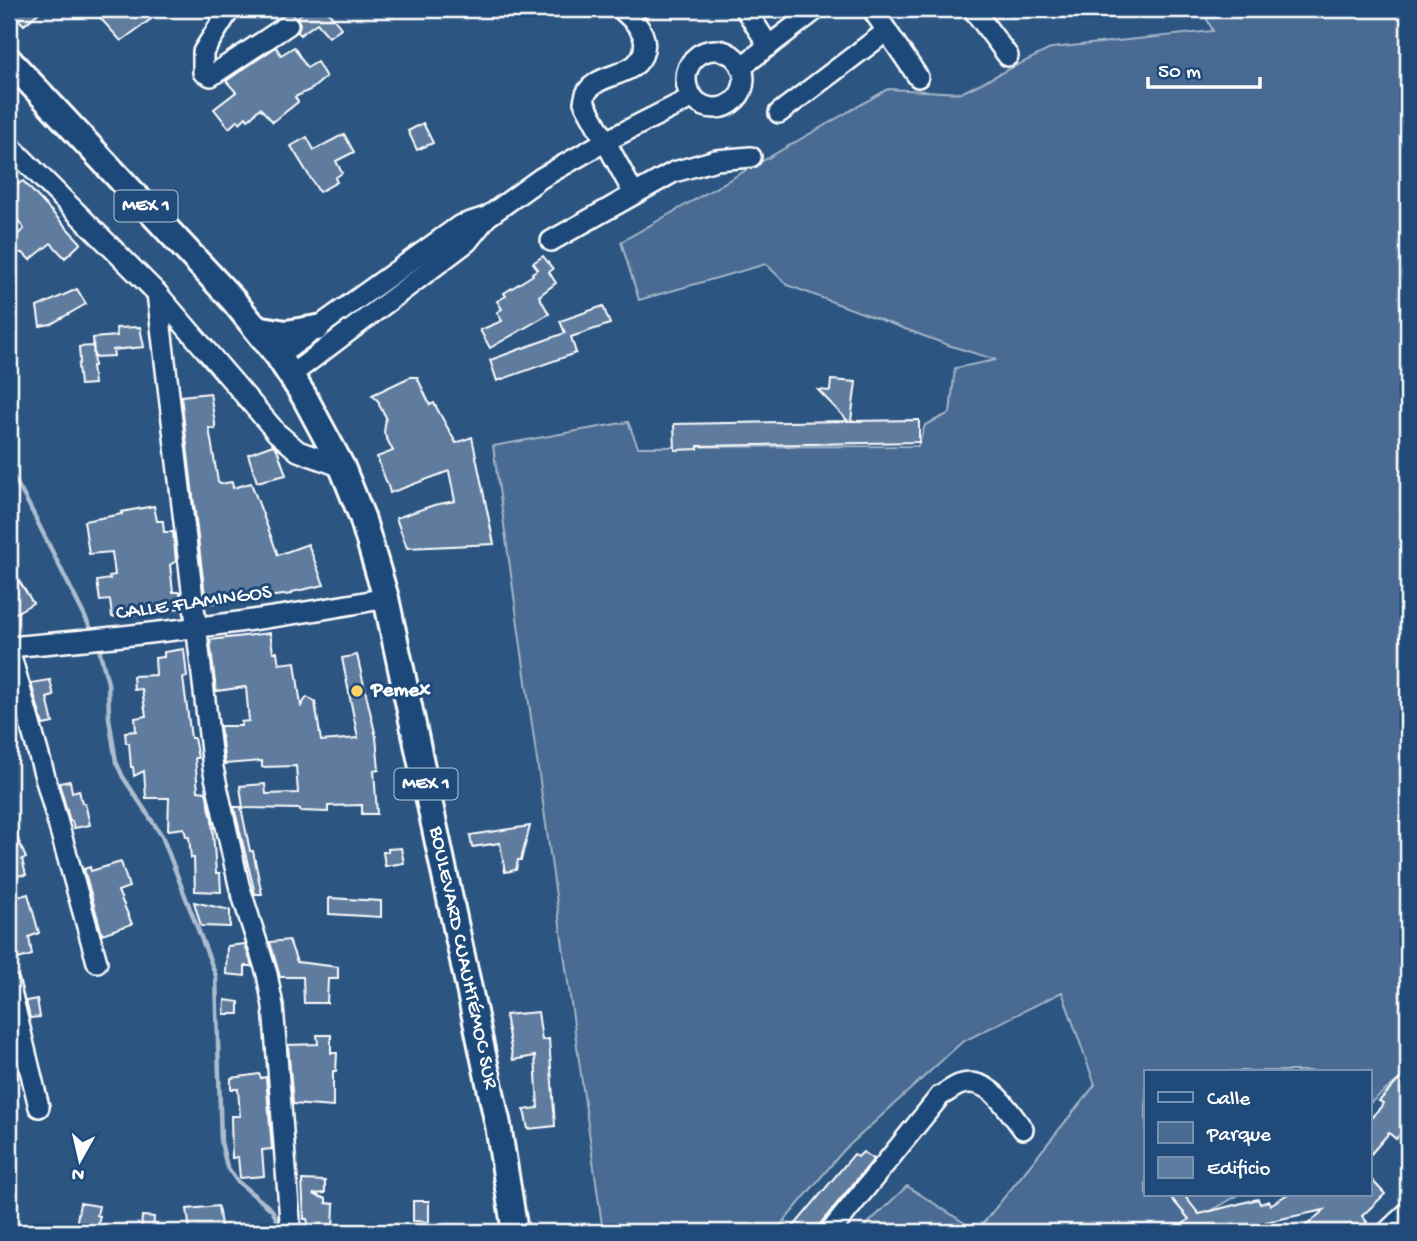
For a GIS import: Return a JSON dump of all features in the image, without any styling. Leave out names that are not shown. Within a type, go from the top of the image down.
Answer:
[{"type":"main road","name":"BOULEVARD CUAUHTÉMOC SUR","points":[[9,60],[256,328],[284,365],[342,467],[362,517],[386,598],[495,1112],[515,1232]]},
{"type":"main road","points":[[256,328],[286,333],[317,328]]},
{"type":"street","points":[[230,9],[203,52],[203,72],[211,76],[288,25]]},
{"type":"street","points":[[621,9],[643,33],[645,47],[642,60],[626,71],[596,84],[587,92],[584,102],[634,194]]},
{"type":"street","points":[[745,9],[769,46]]},
{"type":"street","points":[[741,67],[817,9]]},
{"type":"street","points":[[872,9],[918,77]]},
{"type":"street","points":[[973,9],[1007,56]]},
{"type":"street","points":[[779,113],[887,30]]},
{"type":"street","points":[[723,51],[737,60],[741,67],[743,83],[736,98],[714,108],[693,97],[688,90],[686,74],[699,54],[723,51]]},
{"type":"street","points":[[284,365],[406,276],[459,226],[487,217],[541,178],[604,142],[693,97]]},
{"type":"street","points":[[9,145],[157,293],[277,433],[298,451],[342,467]]},
{"type":"street","points":[[551,241],[674,172],[716,160],[751,157]]},
{"type":"street","points":[[284,365],[317,328],[406,276]]},
{"type":"street","points":[[157,293],[213,768],[239,885],[267,974],[273,1006],[290,1223]]},
{"type":"street","name":"CALLE FLAMINGOS","points":[[97,962],[9,648],[116,638],[386,598]]},
{"type":"street","points":[[9,983],[39,1107]]},
{"type":"street","points":[[830,1232],[940,1096],[962,1084],[982,1084],[999,1099],[1023,1129]]},
{"type":"street","points":[[1387,1232],[1408,1212]]},
{"type":"green space","points":[[1202,9],[1408,9],[1408,1072],[1372,1101],[1372,1070],[1144,1070],[1144,1196],[1237,1196],[1209,1212],[1188,1232],[859,1232],[907,1186],[977,1231],[1095,1085],[1062,992],[962,1042],[843,1151],[775,1232],[603,1232],[493,446],[628,422],[638,447],[918,446],[925,425],[950,413],[955,368],[996,360],[787,285],[766,264],[639,300],[621,242],[888,89],[961,93],[1052,48],[1213,31]]},
{"type":"building","points":[[9,9],[43,9],[24,25]]},
{"type":"building","points":[[92,9],[143,9],[151,19],[121,41]]},
{"type":"building","points":[[308,9],[326,9],[341,28],[329,37],[317,23],[300,35],[297,17]]},
{"type":"building","points":[[276,47],[281,55],[294,47],[307,68],[317,62],[326,77],[312,89],[295,97],[298,102],[273,122],[260,108],[248,120],[246,117],[240,123],[238,120],[229,128],[214,109],[236,92],[226,81]]},
{"type":"building","points":[[423,123],[433,143],[417,150],[408,131]]},
{"type":"building","points":[[344,134],[354,152],[336,161],[342,173],[335,178],[337,182],[319,192],[291,146],[307,137],[314,150]]},
{"type":"building","points":[[23,181],[81,243],[65,258],[51,243],[30,260],[23,253],[14,250],[16,245],[11,240],[24,229],[9,207],[9,190]]},
{"type":"building","points":[[543,256],[553,269],[549,272],[556,283],[539,296],[549,314],[490,348],[480,330],[502,321],[497,312],[502,309],[497,301],[506,296],[504,293],[533,275],[538,269],[533,263]]},
{"type":"building","points":[[77,289],[86,304],[51,324],[40,326],[37,307]]},
{"type":"building","points":[[603,306],[610,324],[571,337],[576,353],[497,381],[490,360],[565,333],[560,321]]},
{"type":"building","points":[[140,327],[144,347],[113,350],[114,356],[94,357],[93,338],[117,336],[116,328]]},
{"type":"building","points":[[93,346],[94,384],[80,385],[79,347]]},
{"type":"building","points":[[410,377],[417,377],[430,405],[434,403],[456,443],[472,437],[494,544],[407,548],[396,518],[455,501],[449,471],[390,493],[377,457],[393,451],[384,433],[386,417],[379,402],[372,395]]},
{"type":"building","points":[[831,380],[856,382],[851,421],[919,420],[919,442],[698,446],[698,449],[675,450],[674,424],[848,421],[818,390],[830,391]]},
{"type":"building","points":[[210,393],[215,429],[209,428],[218,482],[232,482],[233,488],[251,483],[278,555],[308,544],[324,585],[292,594],[206,604],[181,396]]},
{"type":"building","points":[[273,445],[286,475],[257,482],[248,454]]},
{"type":"building","points":[[154,506],[157,521],[163,521],[164,532],[173,532],[176,561],[170,565],[173,592],[180,592],[182,608],[112,617],[110,600],[100,601],[97,581],[110,579],[109,576],[115,575],[112,552],[89,554],[84,521]]},
{"type":"building","points":[[9,565],[33,603],[14,614],[9,606]]},
{"type":"building","points":[[270,633],[273,652],[277,652],[279,664],[295,662],[301,706],[307,697],[315,702],[321,741],[358,738],[342,658],[357,655],[376,737],[379,770],[374,770],[377,814],[362,814],[362,805],[328,806],[328,812],[243,808],[240,786],[265,784],[266,794],[298,793],[296,766],[262,767],[262,761],[225,764],[220,726],[241,726],[241,722],[249,721],[246,687],[216,691],[210,640]]},
{"type":"building","points":[[184,649],[187,677],[183,678],[191,738],[194,738],[198,758],[195,758],[198,791],[206,792],[212,819],[216,873],[220,873],[221,892],[195,891],[194,858],[191,858],[189,837],[186,836],[184,828],[168,830],[169,798],[146,798],[144,771],[134,776],[129,743],[126,743],[125,732],[136,731],[135,718],[146,716],[142,689],[134,690],[133,676],[156,675],[155,658],[164,657],[164,652]]},
{"type":"building","points":[[50,680],[54,696],[47,698],[53,723],[43,725],[31,683]]},
{"type":"building","points":[[70,781],[72,792],[79,790],[82,803],[85,803],[90,825],[74,828],[70,821],[59,783]]},
{"type":"building","points":[[234,807],[241,807],[262,894],[255,894]]},
{"type":"building","points":[[9,819],[26,858],[22,859],[26,875],[9,876]]},
{"type":"building","points":[[530,826],[516,870],[505,872],[500,843],[472,847],[470,835]]},
{"type":"building","points":[[401,848],[404,863],[385,866],[383,852]]},
{"type":"building","points":[[121,862],[129,887],[118,891],[132,924],[102,934],[84,869],[90,867],[91,871]]},
{"type":"building","points":[[28,894],[39,933],[29,937],[32,955],[15,960],[11,944],[9,945],[9,899]]},
{"type":"building","points":[[329,898],[381,901],[381,917],[329,914]]},
{"type":"building","points":[[194,902],[230,910],[230,927],[201,926]]},
{"type":"building","points":[[289,940],[297,962],[338,967],[338,979],[328,979],[327,1003],[304,1003],[303,977],[280,977],[270,942]]},
{"type":"building","points":[[245,944],[252,966],[245,966],[245,976],[226,974],[227,946]]},
{"type":"building","points":[[37,999],[40,1017],[30,1018],[26,1001]]},
{"type":"building","points":[[225,1000],[239,1002],[239,1014],[224,1014]]},
{"type":"building","points":[[538,1012],[542,1040],[549,1039],[555,1126],[528,1129],[524,1110],[538,1108],[535,1056],[513,1060],[505,1015]]},
{"type":"building","points":[[317,1035],[331,1035],[331,1053],[337,1053],[336,1071],[333,1071],[333,1107],[293,1104],[288,1045],[318,1044]]},
{"type":"building","points":[[259,1074],[261,1078],[266,1077],[272,1149],[262,1150],[264,1176],[240,1178],[238,1157],[232,1158],[231,1116],[240,1116],[238,1089],[231,1089],[231,1078]]},
{"type":"building","points":[[1400,1079],[1408,1086],[1408,1125],[1396,1139],[1389,1133],[1372,1153],[1372,1117],[1383,1103],[1379,1101]]},
{"type":"building","points":[[863,1152],[874,1159],[820,1224],[818,1232],[789,1232],[854,1154],[858,1157]]},
{"type":"building","points":[[302,1180],[325,1181],[325,1193],[313,1194],[326,1199],[326,1203],[334,1204],[333,1232],[310,1232],[307,1219],[304,1219]]},
{"type":"building","points":[[1372,1180],[1385,1194],[1362,1216],[1367,1222],[1356,1232],[1299,1232],[1324,1210],[1266,1222],[1267,1225],[1261,1226],[1262,1229],[1253,1232],[1174,1232],[1189,1219],[1172,1199],[1176,1196],[1185,1196],[1199,1214],[1258,1199],[1260,1204],[1269,1201],[1270,1205],[1285,1196],[1372,1196]]},
{"type":"building","points":[[413,1201],[429,1201],[429,1222],[413,1221]]},
{"type":"building","points":[[80,1203],[99,1206],[97,1215],[100,1216],[96,1232],[75,1232]]},
{"type":"building","points":[[218,1206],[222,1232],[190,1232],[187,1209]]},
{"type":"building","points":[[142,1216],[154,1217],[153,1232],[141,1232]]},
{"type":"waterway","points":[[9,469],[93,633]]},
{"type":"waterway","points":[[98,645],[108,683],[109,718],[116,762],[162,836],[216,976],[221,1142],[227,1167],[237,1181],[272,1210],[283,1232]]},
{"type":"place","name":"Pemex","points":[[357,691]]}]
